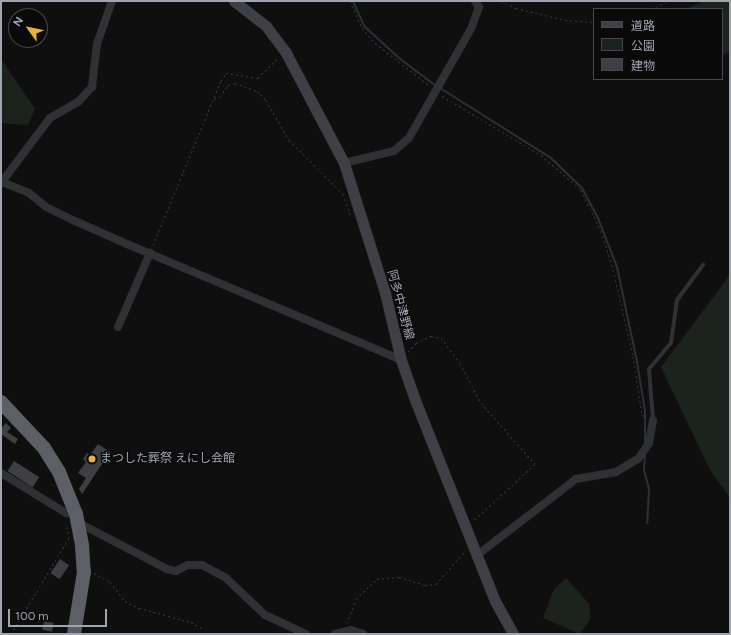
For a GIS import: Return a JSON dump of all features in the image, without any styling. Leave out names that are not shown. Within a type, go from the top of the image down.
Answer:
[{"type":"highway","points":[[1,402],[51,459],[69,494],[84,572],[74,634]]},
{"type":"street","points":[[112,1],[97,44],[92,87],[78,102],[50,118],[1,183],[28,194],[46,207],[75,221],[401,360]]},
{"type":"street","name":"阿多中津野線","points":[[234,1],[266,26],[286,53],[344,163],[385,293],[401,360],[474,551],[495,601],[513,634]]},
{"type":"street","points":[[344,163],[400,147],[416,126],[434,91],[471,29],[479,7],[475,1]]},
{"type":"street","points":[[118,327],[150,253]]},
{"type":"street","points":[[474,551],[576,479],[610,474],[632,464],[649,443],[653,420]]},
{"type":"street","points":[[1,473],[167,569],[176,571],[188,565],[202,565],[226,578],[265,615],[284,630],[306,634]]},
{"type":"street","points":[[335,634],[347,630],[363,634]]},
{"type":"lane","points":[[653,420],[649,369],[671,343],[677,300],[704,265]]},
{"type":"path","points":[[350,1],[362,28],[375,44],[434,91],[541,155],[581,190],[601,231],[612,265],[631,342],[642,415],[653,420]]},
{"type":"path","points":[[501,1],[516,8],[565,20],[593,22]]},
{"type":"path","points":[[653,8],[669,1]]},
{"type":"path","points":[[150,253],[226,73],[258,78],[286,53]]},
{"type":"path","points":[[214,99],[220,97],[228,85],[235,83],[257,91],[266,100],[289,140],[339,189],[352,220]]},
{"type":"path","points":[[401,360],[416,343],[431,336],[441,338],[460,362],[481,403],[535,464],[488,510],[465,527]]},
{"type":"path","points":[[11,634],[68,538],[73,516]]},
{"type":"path","points":[[347,630],[347,620],[356,599],[377,579],[399,577],[425,585],[436,584],[463,552],[474,551]]},
{"type":"path","points":[[84,572],[103,577],[125,600],[139,608],[191,622],[202,628]]},
{"type":"green space","points":[[704,1],[730,1],[730,52],[723,55],[723,8],[688,8]]},
{"type":"green space","points":[[1,59],[35,109],[28,125],[1,123]]},
{"type":"green space","points":[[730,275],[730,498],[710,470],[661,367]]},
{"type":"green space","points":[[566,578],[590,605],[590,619],[580,634],[543,618],[554,589]]},
{"type":"building","points":[[6,423],[11,428],[7,432],[18,439],[15,444],[1,434],[1,428]]},
{"type":"building","points":[[98,444],[110,452],[82,494],[79,489],[86,478],[78,473],[86,462],[83,459],[87,453],[90,455]]},
{"type":"building","points":[[14,461],[39,477],[33,487],[7,471]]},
{"type":"building","points":[[60,559],[69,565],[60,579],[50,573]]},
{"type":"building","points":[[44,621],[54,623],[52,632],[42,630]]},
{"type":"waterway","points":[[353,1],[364,26],[399,58],[436,86]]},
{"type":"waterway","points":[[440,88],[551,158],[582,188],[598,218],[617,267],[637,362],[645,411],[645,445]]},
{"type":"waterway","points":[[645,455],[644,470],[649,489],[647,523]]},
{"type":"place","name":"まつした葬祭 えにし会館","points":[[92,459]]}]
